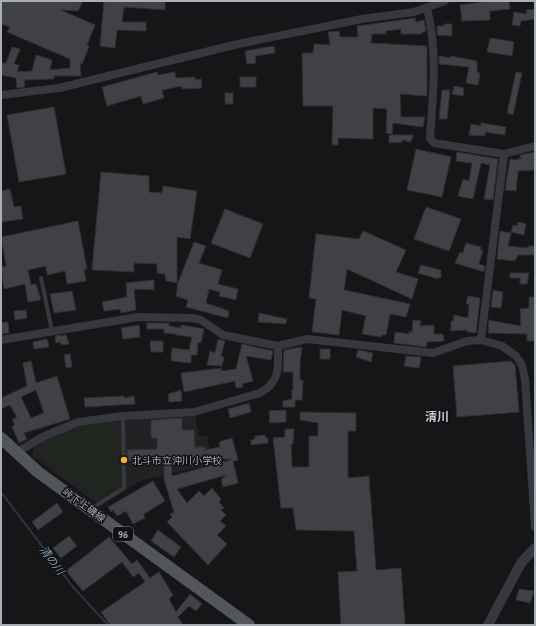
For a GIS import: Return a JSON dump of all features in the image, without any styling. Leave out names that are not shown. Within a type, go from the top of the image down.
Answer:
[{"type":"main road","name":"峠下上磯線","points":[[1,438],[38,472],[249,625]]},
{"type":"street","points":[[1,95],[59,88],[246,42],[338,23],[414,12],[445,1]]},
{"type":"street","points":[[427,8],[433,33],[434,90],[430,138],[434,143],[504,154],[535,146]]},
{"type":"street","points":[[481,340],[504,154]]},
{"type":"street","points":[[1,340],[138,317],[192,318],[201,320],[223,335],[278,346],[307,339],[433,353],[467,342],[481,340],[502,346],[511,351],[522,365],[525,379],[528,402],[535,527]]},
{"type":"street","points":[[16,453],[42,436],[78,422],[123,416],[194,412],[260,392],[270,387],[275,381],[278,346]]},
{"type":"street","points":[[488,625],[521,563],[535,548]]},
{"type":"lane","points":[[41,278],[52,331]]},
{"type":"lane","points":[[90,509],[124,488],[123,416]]},
{"type":"shaded area","name":"北斗市立沖川小学校","points":[[195,416],[199,436],[207,435],[212,464],[140,481],[100,506],[32,456],[35,444],[77,426],[114,418]]},
{"type":"shaded area","points":[[116,421],[119,485],[98,498],[40,456],[42,443],[78,429]]},
{"type":"building","points":[[1,1],[83,1],[78,11],[61,10],[95,25],[87,45],[89,46],[87,52],[82,64],[80,63],[81,76],[54,76],[54,79],[24,80],[25,87],[17,88],[16,78],[1,75],[1,63],[6,63],[12,47],[20,49],[14,64],[19,65],[17,72],[32,71],[36,55],[52,60],[50,70],[70,68],[70,59],[7,32],[10,27],[1,24]]},
{"type":"building","points":[[104,1],[165,1],[165,10],[124,7],[122,22],[146,22],[146,31],[117,30],[115,48],[100,46]]},
{"type":"building","points":[[489,1],[509,1],[510,9],[490,11],[490,20],[462,21],[460,5]]},
{"type":"building","points":[[535,9],[535,19],[521,21],[520,26],[512,25],[514,12],[527,14],[526,10]]},
{"type":"building","points":[[415,18],[416,22],[424,20],[426,31],[422,32],[422,34],[401,34],[401,29],[386,31],[386,34],[372,34],[371,43],[427,46],[427,96],[400,94],[401,117],[425,117],[423,127],[393,123],[392,134],[386,133],[387,109],[373,108],[373,139],[338,138],[338,145],[332,145],[333,106],[303,106],[302,53],[313,53],[314,44],[330,45],[328,32],[339,31],[340,37],[358,37],[357,26]]},
{"type":"building","points":[[444,24],[452,24],[452,36],[437,35],[437,26],[444,26]]},
{"type":"building","points":[[490,38],[514,42],[512,56],[487,52]]},
{"type":"building","points":[[274,46],[275,53],[255,56],[256,63],[247,64],[245,51]]},
{"type":"building","points":[[439,56],[451,58],[451,56],[477,61],[477,72],[480,73],[478,85],[466,83],[469,67],[439,64]]},
{"type":"building","points":[[157,72],[158,75],[175,72],[176,78],[195,77],[195,80],[201,79],[202,88],[182,89],[182,86],[162,90],[164,98],[143,104],[141,96],[107,106],[102,87]]},
{"type":"building","points":[[516,72],[522,73],[513,115],[507,113]]},
{"type":"building","points":[[240,77],[256,77],[256,87],[240,87]]},
{"type":"building","points":[[454,86],[464,88],[463,96],[452,94]]},
{"type":"building","points":[[442,90],[450,90],[447,119],[439,119]]},
{"type":"building","points":[[225,93],[233,93],[233,104],[225,104]]},
{"type":"building","points":[[54,107],[66,174],[19,182],[7,115]]},
{"type":"building","points":[[481,123],[506,127],[505,135],[485,132],[485,136],[469,135],[471,124],[481,126]]},
{"type":"building","points":[[389,135],[413,135],[411,142],[402,140],[402,142],[389,143]]},
{"type":"building","points":[[416,149],[451,157],[442,197],[407,190]]},
{"type":"building","points":[[457,152],[498,159],[493,200],[484,199],[490,165],[481,163],[473,199],[458,196],[463,179],[469,181],[472,163],[456,161]]},
{"type":"building","points":[[535,152],[534,170],[518,171],[516,191],[505,190],[510,159],[518,160],[518,158],[521,159],[520,155]]},
{"type":"building","points":[[101,172],[149,176],[149,192],[162,193],[163,186],[197,191],[190,239],[177,237],[177,283],[166,281],[165,274],[157,273],[157,264],[134,263],[134,272],[92,270]]},
{"type":"building","points":[[10,189],[14,207],[21,206],[23,219],[1,222],[1,191]]},
{"type":"building","points":[[426,207],[461,219],[449,251],[414,239]]},
{"type":"building","points":[[225,209],[263,224],[250,258],[211,243]]},
{"type":"building","points":[[78,221],[87,269],[84,269],[86,281],[67,284],[65,271],[47,275],[46,266],[28,270],[31,285],[36,284],[41,300],[28,302],[25,284],[4,289],[1,267],[6,266],[1,237]]},
{"type":"building","points":[[518,222],[526,224],[524,235],[511,232],[513,225],[517,226]]},
{"type":"building","points":[[363,231],[406,250],[396,272],[418,279],[412,299],[347,269],[344,290],[410,304],[406,317],[390,314],[386,335],[382,335],[381,337],[362,334],[366,316],[342,310],[339,335],[312,332],[316,299],[309,298],[316,234],[359,239]]},
{"type":"building","points":[[500,231],[511,233],[508,246],[528,248],[528,246],[535,246],[535,255],[518,255],[515,261],[497,259]]},
{"type":"building","points":[[194,242],[206,246],[199,263],[222,270],[218,284],[238,289],[236,300],[219,296],[220,292],[209,289],[206,303],[229,311],[228,318],[186,307],[188,300],[176,296],[178,283]]},
{"type":"building","points":[[466,243],[481,247],[480,250],[483,250],[479,264],[485,266],[484,272],[455,263],[460,252],[463,253]]},
{"type":"building","points":[[421,265],[441,270],[441,278],[439,277],[438,279],[418,273]]},
{"type":"building","points":[[510,273],[529,273],[527,284],[520,284],[520,278],[510,278]]},
{"type":"building","points":[[154,280],[154,290],[134,289],[136,310],[121,313],[120,309],[104,311],[102,302],[127,297],[126,283]]},
{"type":"building","points":[[493,290],[503,292],[501,308],[491,307]]},
{"type":"building","points":[[72,291],[76,310],[54,313],[50,294]]},
{"type":"building","points":[[468,296],[480,298],[476,333],[467,332],[467,330],[451,331],[451,321],[453,321],[454,315],[468,318],[469,304],[466,304]]},
{"type":"building","points":[[529,297],[535,297],[535,341],[527,341],[527,334],[488,333],[489,320],[521,326],[520,309],[529,308]]},
{"type":"building","points":[[26,310],[27,318],[15,320],[14,311]]},
{"type":"building","points":[[259,313],[287,319],[286,324],[258,322]]},
{"type":"building","points":[[413,320],[421,321],[420,326],[434,325],[434,334],[443,334],[444,341],[427,342],[426,347],[394,343],[395,332],[409,334],[409,331],[412,332]]},
{"type":"building","points":[[8,322],[9,333],[1,334],[1,323]]},
{"type":"building","points":[[147,323],[169,323],[169,326],[181,328],[181,325],[204,329],[201,343],[198,342],[197,355],[191,355],[191,363],[171,361],[172,348],[189,350],[192,337],[164,333],[164,329],[147,329]]},
{"type":"building","points":[[139,325],[140,337],[123,339],[121,328]]},
{"type":"building","points":[[66,335],[69,344],[61,345],[60,342],[56,343],[55,336]]},
{"type":"building","points":[[47,339],[49,347],[34,349],[33,342]]},
{"type":"building","points":[[218,339],[225,341],[221,356],[224,357],[222,366],[207,365],[210,351],[215,353]]},
{"type":"building","points":[[150,341],[163,341],[163,352],[151,352]]},
{"type":"building","points":[[242,344],[273,351],[271,360],[246,356],[253,381],[242,384],[243,387],[236,388],[235,381],[184,392],[181,373],[222,368],[221,371],[236,369]]},
{"type":"building","points":[[302,347],[300,380],[303,380],[302,400],[295,400],[295,407],[283,407],[283,401],[292,399],[293,390],[293,372],[283,372],[284,350]]},
{"type":"building","points":[[320,349],[330,349],[330,359],[320,359]]},
{"type":"building","points":[[358,350],[373,353],[371,362],[356,357]]},
{"type":"building","points":[[70,354],[72,367],[66,368],[64,355]]},
{"type":"building","points":[[406,356],[421,357],[419,368],[404,366]]},
{"type":"building","points":[[31,361],[36,383],[57,376],[70,419],[24,433],[27,439],[19,443],[12,427],[15,424],[12,420],[17,417],[10,405],[1,409],[1,398],[27,386],[23,363]],"holes":[[[36,390],[44,413],[31,418],[21,397]]]},
{"type":"building","points":[[511,361],[515,365],[519,412],[457,417],[453,366]]},
{"type":"building","points":[[181,390],[182,401],[169,402],[168,394]]},
{"type":"building","points":[[124,396],[124,398],[134,396],[135,404],[85,407],[84,398]]},
{"type":"building","points":[[249,403],[251,412],[230,418],[228,409]]},
{"type":"building","points":[[286,410],[286,422],[270,423],[269,411]]},
{"type":"building","points":[[300,412],[356,413],[356,431],[348,431],[348,478],[369,476],[376,570],[401,568],[405,625],[341,625],[338,572],[357,571],[354,531],[296,530],[293,508],[281,508],[273,438],[285,437],[285,429],[294,429],[293,444],[291,444],[292,467],[309,467],[309,436],[318,436],[318,423],[300,420]]},
{"type":"building","points":[[182,418],[182,430],[194,430],[195,447],[205,447],[205,450],[220,447],[219,442],[232,438],[238,460],[233,461],[238,483],[223,487],[221,480],[226,475],[177,489],[187,503],[199,491],[204,496],[212,488],[221,499],[219,502],[224,508],[221,510],[226,515],[220,521],[226,526],[217,535],[227,544],[208,565],[167,522],[172,517],[170,514],[174,512],[164,479],[164,460],[127,461],[127,450],[157,449],[157,438],[151,438],[151,420]],"holes":[[[171,460],[231,460],[172,476]]]},
{"type":"building","points":[[265,435],[266,438],[268,438],[268,443],[251,445],[251,440],[255,439],[255,436]]},
{"type":"building","points":[[153,481],[165,501],[144,514],[145,518],[133,524],[126,511],[117,516],[113,510],[111,512],[108,507]]},
{"type":"building","points":[[57,503],[63,512],[38,530],[32,522]]},
{"type":"building","points":[[158,530],[181,547],[174,557],[151,541]]},
{"type":"building","points":[[69,536],[77,546],[61,558],[53,548]]},
{"type":"building","points":[[109,537],[132,564],[137,560],[150,578],[159,572],[173,595],[169,599],[176,612],[190,594],[202,604],[196,611],[189,606],[178,617],[183,625],[110,625],[101,612],[145,582],[139,573],[133,577],[122,562],[83,591],[66,571]]},
{"type":"building","points":[[519,589],[534,591],[530,603],[516,600]]},
{"type":"waterway","name":"清の川","points":[[1,492],[73,587],[108,625]]},
{"type":"place","name":"北斗市立沖川小学校","points":[[124,460]]},
{"type":"district","name":"清川","points":[[437,416]]}]
